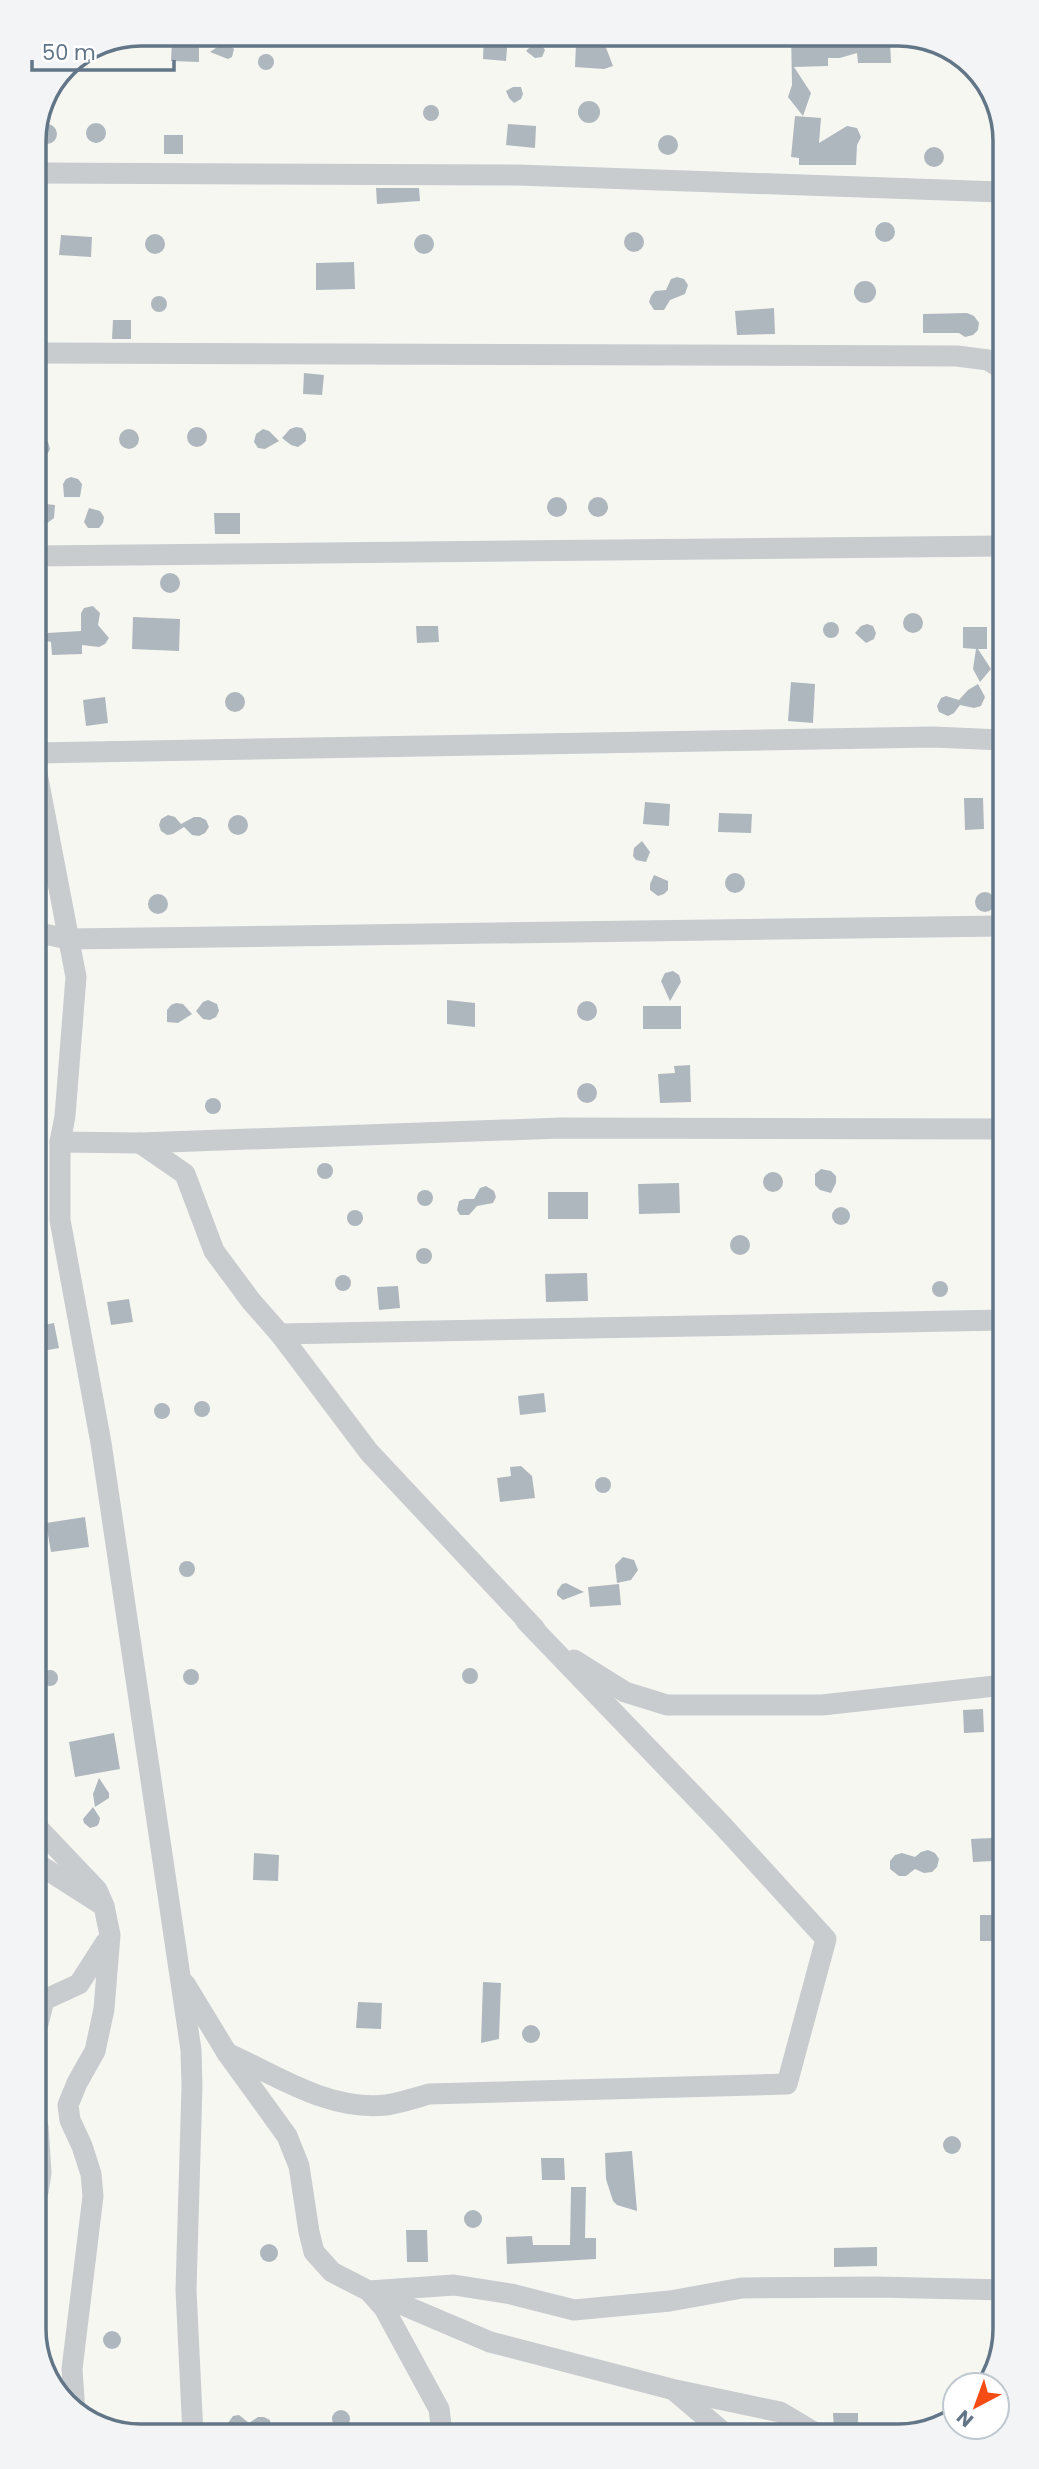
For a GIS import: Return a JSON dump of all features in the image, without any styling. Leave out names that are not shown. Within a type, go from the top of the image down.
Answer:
[{"type":"street","points":[[46,173],[519,175],[993,192]]},
{"type":"street","points":[[46,353],[957,356],[993,363]]},
{"type":"street","points":[[46,556],[993,546]]},
{"type":"street","points":[[46,753],[933,737],[993,740]]},
{"type":"street","points":[[46,822],[76,978],[65,1116],[60,1142],[60,1220],[101,1443],[191,2050],[186,2290],[192,2423]]},
{"type":"street","points":[[46,934],[68,939],[993,926]]},
{"type":"street","points":[[60,1142],[139,1143],[561,1128],[993,1129]]},
{"type":"street","points":[[139,1143],[185,1174],[214,1251],[369,1452],[526,1621],[723,1826],[826,1940],[787,2084],[429,2094],[386,2105],[339,2103],[275,2078],[227,2053]]},
{"type":"street","points":[[280,1334],[993,1320]]},
{"type":"street","points":[[526,1621],[573,1660],[625,1692],[667,1705],[822,1704],[993,1686]]},
{"type":"street","points":[[46,1837],[97,1890],[104,1906],[110,1935],[104,2009],[95,2051],[68,2105],[70,2120],[91,2174],[93,2196],[72,2369],[74,2397]]},
{"type":"street","points":[[46,1869],[104,1906]]},
{"type":"street","points":[[46,1996],[79,1984],[110,1935]]},
{"type":"street","points":[[178,1974],[227,2053],[287,2136],[299,2166],[314,2252],[332,2272],[369,2291],[490,2342],[671,2389],[780,2412],[800,2424]]},
{"type":"street","points":[[369,2291],[454,2285],[511,2294],[574,2310],[670,2301],[742,2288],[993,2290]]},
{"type":"street","points":[[369,2291],[384,2308],[439,2409],[441,2423]]},
{"type":"street","points":[[671,2389],[713,2424]]},
{"type":"building","points":[[172,46],[199,46],[199,62],[171,61]]},
{"type":"building","points":[[219,46],[231,46],[234,49],[232,57],[228,59],[210,52]]},
{"type":"building","points":[[484,46],[507,46],[506,61],[483,59]]},
{"type":"building","points":[[531,46],[542,46],[545,50],[542,57],[535,58],[526,51]]},
{"type":"building","points":[[576,46],[605,46],[613,66],[604,69],[575,67]]},
{"type":"building","points":[[791,46],[890,46],[891,63],[858,63],[857,53],[828,58],[828,66],[794,67],[811,93],[803,116],[788,97],[792,85]]},
{"type":"building","points":[[266,54],[272,56],[272,68],[266,70],[260,68],[258,62],[260,56]]},
{"type":"building","points":[[521,87],[523,94],[521,99],[514,103],[506,91]]},
{"type":"building","points":[[589,101],[597,104],[600,112],[597,120],[589,123],[581,120],[578,112],[581,104]]},
{"type":"building","points":[[431,105],[439,113],[431,121],[423,113]]},
{"type":"building","points":[[795,116],[821,118],[819,143],[847,126],[857,128],[861,137],[857,145],[856,165],[799,165],[799,158],[791,157]]},
{"type":"building","points":[[96,123],[103,126],[106,133],[103,140],[96,143],[89,140],[86,133],[89,126]]},
{"type":"building","points":[[47,124],[56,130],[54,141],[46,144]]},
{"type":"building","points":[[508,124],[536,126],[535,148],[506,145]]},
{"type":"building","points":[[164,135],[183,135],[183,154],[164,154]]},
{"type":"building","points":[[668,135],[675,138],[678,145],[675,152],[668,155],[661,152],[658,145],[661,138]]},
{"type":"building","points":[[934,147],[941,150],[944,157],[941,164],[934,167],[927,164],[924,157],[927,150]]},
{"type":"building","points":[[376,188],[419,188],[420,201],[377,204]]},
{"type":"building","points":[[885,222],[892,225],[895,232],[892,239],[885,242],[878,239],[875,232],[878,225]]},
{"type":"building","points":[[634,232],[641,235],[644,242],[641,249],[634,252],[627,249],[624,242],[627,235]]},
{"type":"building","points":[[155,234],[162,237],[165,244],[162,251],[155,254],[148,251],[145,244],[148,237]]},
{"type":"building","points":[[424,234],[431,237],[434,244],[431,251],[424,254],[417,251],[414,244],[417,237]]},
{"type":"building","points":[[61,235],[92,237],[91,257],[59,255]]},
{"type":"building","points":[[354,262],[355,289],[316,290],[316,263]]},
{"type":"building","points":[[671,279],[684,279],[688,285],[685,294],[670,300],[664,310],[654,310],[649,302],[651,296],[655,291],[666,290]]},
{"type":"building","points":[[865,281],[873,284],[876,292],[873,300],[865,303],[857,300],[854,292],[857,284]]},
{"type":"building","points":[[159,296],[167,304],[159,312],[151,304]]},
{"type":"building","points":[[774,308],[775,334],[737,335],[735,311]]},
{"type":"building","points":[[967,313],[974,316],[979,323],[978,330],[973,335],[965,337],[959,333],[923,333],[923,314]]},
{"type":"building","points":[[113,320],[131,320],[131,339],[112,339]]},
{"type":"building","points":[[304,373],[324,375],[322,395],[303,394]]},
{"type":"building","points":[[197,427],[204,430],[207,437],[204,444],[197,447],[190,444],[187,437],[190,430]]},
{"type":"building","points":[[302,428],[306,434],[306,441],[298,447],[282,438],[290,429]]},
{"type":"building","points":[[129,429],[136,432],[139,439],[136,446],[129,449],[122,446],[119,439],[122,432]]},
{"type":"building","points":[[263,429],[279,441],[265,449],[258,448],[254,442],[256,434]]},
{"type":"building","points":[[46,440],[50,449],[46,456]]},
{"type":"building","points":[[71,477],[82,484],[80,497],[64,497],[63,484]]},
{"type":"building","points":[[557,497],[564,500],[567,507],[564,514],[557,517],[550,514],[547,507],[550,500]]},
{"type":"building","points":[[598,497],[605,500],[608,507],[605,514],[598,517],[591,514],[588,507],[591,500]]},
{"type":"building","points":[[46,504],[55,505],[54,518],[46,524]]},
{"type":"building","points":[[89,508],[100,511],[104,517],[99,528],[88,528],[84,522]]},
{"type":"building","points":[[214,513],[240,513],[240,534],[215,534]]},
{"type":"building","points":[[170,573],[177,576],[180,583],[177,590],[170,593],[163,590],[160,583],[163,576]]},
{"type":"building","points":[[93,606],[100,613],[98,625],[109,638],[105,644],[99,647],[82,645],[82,654],[52,655],[47,633],[81,631],[81,613],[84,608]]},
{"type":"building","points":[[913,613],[920,616],[923,623],[920,630],[913,633],[906,630],[903,623],[906,616]]},
{"type":"building","points":[[133,617],[180,619],[179,651],[132,649]]},
{"type":"building","points":[[831,622],[837,624],[837,636],[831,638],[825,636],[823,630],[825,624]]},
{"type":"building","points":[[867,624],[873,626],[876,633],[874,639],[866,643],[855,633]]},
{"type":"building","points":[[416,626],[438,626],[439,642],[417,643]]},
{"type":"building","points":[[963,627],[987,627],[987,649],[978,649],[991,669],[980,682],[973,669],[976,649],[963,648]]},
{"type":"building","points":[[791,682],[815,684],[813,723],[788,721]]},
{"type":"building","points":[[978,684],[985,697],[981,706],[974,708],[960,705],[948,716],[939,712],[937,706],[941,698],[946,696],[959,700]]},
{"type":"building","points":[[235,692],[242,695],[245,702],[242,709],[235,712],[228,709],[225,702],[228,695]]},
{"type":"building","points":[[105,697],[108,723],[86,726],[83,700]]},
{"type":"building","points":[[964,798],[983,798],[984,829],[965,830]]},
{"type":"building","points":[[645,802],[670,804],[669,826],[643,824]]},
{"type":"building","points":[[719,813],[752,814],[751,833],[718,832]]},
{"type":"building","points":[[168,815],[175,817],[181,824],[200,817],[206,820],[209,827],[199,836],[192,835],[184,827],[167,835],[161,831],[159,825],[161,819]]},
{"type":"building","points":[[238,815],[245,818],[248,825],[245,832],[238,835],[231,832],[228,825],[231,818]]},
{"type":"building","points":[[642,841],[650,852],[646,862],[636,860],[633,856],[634,848]]},
{"type":"building","points":[[735,873],[742,876],[745,883],[742,890],[735,893],[728,890],[725,883],[728,876]]},
{"type":"building","points":[[654,875],[668,881],[668,890],[664,894],[658,896],[650,890]]},
{"type":"building","points":[[985,892],[992,895],[992,909],[985,912],[978,909],[975,902],[978,895]]},
{"type":"building","points":[[158,894],[165,897],[168,904],[165,911],[158,914],[151,911],[148,904],[151,897]]},
{"type":"building","points":[[673,971],[679,975],[681,982],[670,1001],[661,981],[665,973]]},
{"type":"building","points":[[208,1000],[217,1004],[219,1011],[216,1017],[210,1020],[203,1019],[196,1011]]},
{"type":"building","points":[[447,1000],[475,1003],[475,1027],[447,1024]]},
{"type":"building","points":[[583,1001],[591,1001],[597,1011],[591,1021],[583,1021],[577,1015],[577,1007]]},
{"type":"building","points":[[176,1003],[183,1004],[192,1014],[178,1023],[167,1022],[167,1010]]},
{"type":"building","points":[[643,1006],[681,1006],[681,1029],[643,1029]]},
{"type":"building","points":[[690,1065],[691,1102],[660,1103],[658,1074],[675,1073],[674,1066]]},
{"type":"building","points":[[587,1083],[594,1086],[597,1093],[594,1100],[587,1103],[580,1100],[577,1093],[580,1086]]},
{"type":"building","points":[[210,1098],[216,1098],[221,1106],[219,1112],[210,1114],[205,1109],[205,1103]]},
{"type":"building","points":[[322,1163],[328,1163],[333,1171],[331,1177],[322,1179],[317,1174],[317,1168]]},
{"type":"building","points":[[821,1169],[831,1171],[836,1176],[831,1193],[820,1190],[815,1185],[815,1174]]},
{"type":"building","points":[[773,1172],[780,1175],[783,1182],[780,1189],[773,1192],[766,1189],[763,1182],[766,1175]]},
{"type":"building","points":[[679,1183],[680,1213],[639,1214],[638,1184]]},
{"type":"building","points":[[486,1186],[494,1191],[496,1197],[493,1203],[477,1206],[469,1215],[460,1215],[457,1210],[459,1201],[474,1199],[480,1188]]},
{"type":"building","points":[[422,1190],[428,1190],[433,1198],[431,1204],[422,1206],[417,1201],[417,1195]]},
{"type":"building","points":[[548,1192],[588,1192],[588,1219],[548,1219]]},
{"type":"building","points":[[841,1207],[847,1210],[850,1216],[847,1222],[841,1225],[835,1222],[832,1216],[835,1210]]},
{"type":"building","points":[[352,1210],[358,1210],[363,1218],[361,1224],[352,1226],[347,1221],[347,1215]]},
{"type":"building","points":[[740,1235],[747,1238],[750,1245],[747,1252],[740,1255],[733,1252],[730,1245],[733,1238]]},
{"type":"building","points":[[421,1248],[427,1248],[432,1256],[430,1262],[421,1264],[416,1259],[416,1253]]},
{"type":"building","points":[[587,1273],[588,1301],[546,1302],[545,1274]]},
{"type":"building","points":[[340,1275],[346,1275],[351,1283],[349,1289],[340,1291],[335,1286],[335,1280]]},
{"type":"building","points":[[940,1281],[946,1283],[946,1295],[940,1297],[934,1295],[932,1289],[934,1283]]},
{"type":"building","points":[[398,1286],[400,1308],[379,1310],[377,1287]]},
{"type":"building","points":[[129,1299],[133,1322],[111,1325],[107,1302]]},
{"type":"building","points":[[54,1323],[59,1348],[46,1350],[46,1324]]},
{"type":"building","points":[[544,1393],[546,1412],[520,1415],[518,1396]]},
{"type":"building","points":[[199,1401],[205,1401],[210,1409],[208,1415],[199,1417],[194,1412],[194,1406]]},
{"type":"building","points":[[159,1403],[165,1403],[170,1411],[168,1417],[159,1419],[154,1414],[154,1408]]},
{"type":"building","points":[[521,1466],[532,1476],[535,1498],[500,1502],[497,1478],[511,1476],[510,1467]]},
{"type":"building","points":[[600,1477],[606,1477],[611,1485],[609,1491],[600,1493],[595,1488],[595,1482]]},
{"type":"building","points":[[85,1517],[89,1547],[51,1552],[46,1523]]},
{"type":"building","points":[[623,1557],[634,1560],[638,1570],[631,1580],[617,1583],[615,1565]]},
{"type":"building","points":[[184,1561],[190,1561],[195,1569],[193,1575],[184,1577],[179,1572],[179,1566]]},
{"type":"building","points":[[566,1583],[584,1592],[563,1600],[557,1595],[557,1591]]},
{"type":"building","points":[[619,1584],[621,1605],[590,1607],[588,1587]]},
{"type":"building","points":[[467,1668],[473,1668],[478,1676],[476,1682],[467,1684],[462,1679],[462,1673]]},
{"type":"building","points":[[188,1669],[194,1669],[199,1677],[197,1683],[188,1685],[183,1680],[183,1674]]},
{"type":"building","points":[[53,1670],[58,1675],[56,1684],[46,1685],[46,1671]]},
{"type":"building","points":[[983,1709],[984,1732],[964,1733],[963,1710]]},
{"type":"building","points":[[114,1733],[120,1769],[75,1777],[69,1742]]},
{"type":"building","points":[[99,1778],[109,1793],[109,1798],[95,1807],[93,1794]]},
{"type":"building","points":[[93,1807],[100,1818],[97,1826],[90,1828],[83,1819]]},
{"type":"building","points":[[992,1838],[993,1861],[973,1862],[971,1839]]},
{"type":"building","points":[[928,1850],[935,1853],[939,1859],[932,1872],[924,1873],[915,1869],[906,1876],[899,1876],[890,1869],[890,1861],[895,1855],[902,1853],[915,1857]]},
{"type":"building","points":[[254,1853],[279,1855],[278,1881],[253,1880]]},
{"type":"building","points":[[980,1915],[993,1915],[993,1941],[980,1941]]},
{"type":"building","points":[[483,1982],[501,1983],[499,2039],[481,2043]]},
{"type":"building","points":[[358,2002],[382,2003],[381,2029],[356,2028]]},
{"type":"building","points":[[527,2025],[535,2025],[540,2034],[538,2041],[527,2043],[522,2038],[522,2030]]},
{"type":"building","points":[[948,2136],[956,2136],[961,2145],[959,2152],[948,2154],[943,2149],[943,2141]]},
{"type":"building","points":[[632,2151],[637,2211],[617,2205],[613,2201],[606,2179],[605,2153]]},
{"type":"building","points":[[541,2158],[564,2158],[565,2180],[542,2180]]},
{"type":"building","points":[[571,2187],[586,2187],[585,2238],[596,2238],[596,2259],[507,2264],[506,2237],[532,2236],[533,2245],[570,2245]]},
{"type":"building","points":[[469,2210],[477,2210],[482,2219],[480,2226],[469,2228],[464,2223],[464,2215]]},
{"type":"building","points":[[406,2230],[427,2230],[428,2262],[407,2262]]},
{"type":"building","points":[[265,2244],[273,2244],[278,2253],[276,2260],[265,2262],[260,2257],[260,2249]]},
{"type":"building","points":[[877,2247],[877,2266],[834,2267],[834,2248]]},
{"type":"building","points":[[108,2331],[116,2331],[121,2340],[119,2347],[108,2349],[103,2344],[103,2336]]},
{"type":"building","points":[[337,2410],[345,2410],[350,2415],[350,2423],[332,2423],[332,2415]]},
{"type":"building","points":[[833,2413],[858,2413],[858,2424],[834,2424]]},
{"type":"building","points":[[239,2415],[249,2423],[258,2417],[264,2417],[270,2423],[228,2423],[233,2416]]}]
